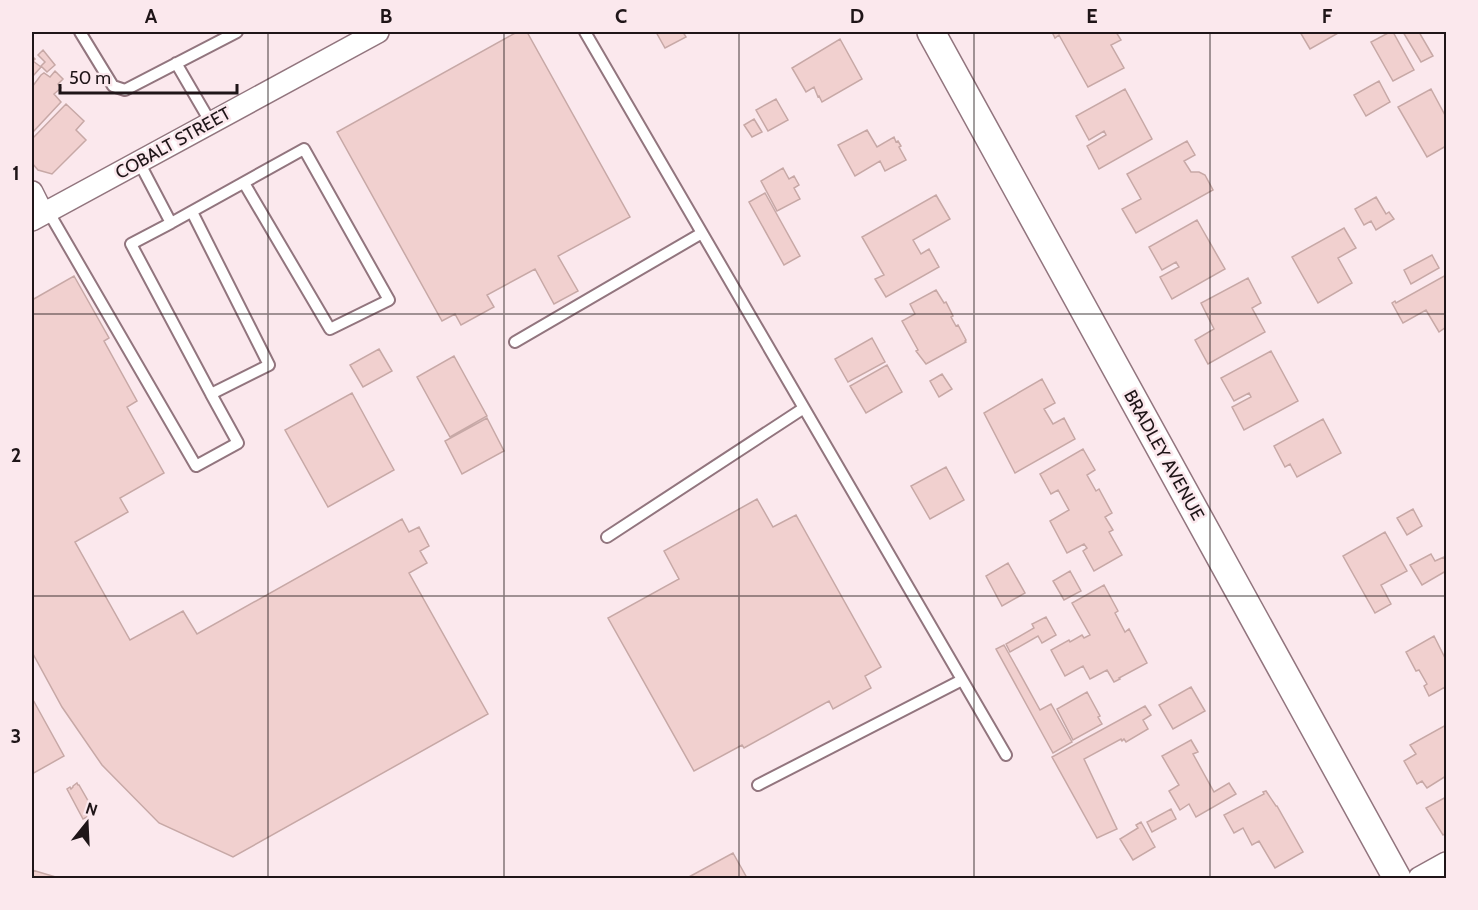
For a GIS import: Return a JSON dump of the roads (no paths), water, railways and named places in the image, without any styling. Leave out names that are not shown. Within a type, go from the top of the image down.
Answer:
[{"type":"street","name":"BRADLEY AVENUE","points":[[931,32],[1397,879]]},
{"type":"street","name":"COBALT STREET","points":[[41,215],[211,123],[366,34]]},
{"type":"street","points":[[32,192],[41,215]]},
{"type":"street","points":[[1419,879],[1446,863]]},
{"type":"lane","points":[[80,32],[113,86],[125,90],[237,32]]},
{"type":"lane","points":[[585,32],[1005,755]]},
{"type":"lane","points":[[176,63],[211,123]]},
{"type":"lane","points":[[41,215],[196,466],[238,443],[131,244],[304,149],[389,300],[330,329],[244,183]]},
{"type":"lane","points":[[139,162],[171,223]]},
{"type":"lane","points":[[192,212],[270,366],[211,394]]},
{"type":"lane","points":[[515,342],[702,232]]},
{"type":"lane","points":[[607,537],[804,408]]},
{"type":"lane","points":[[758,785],[962,680]]}]
